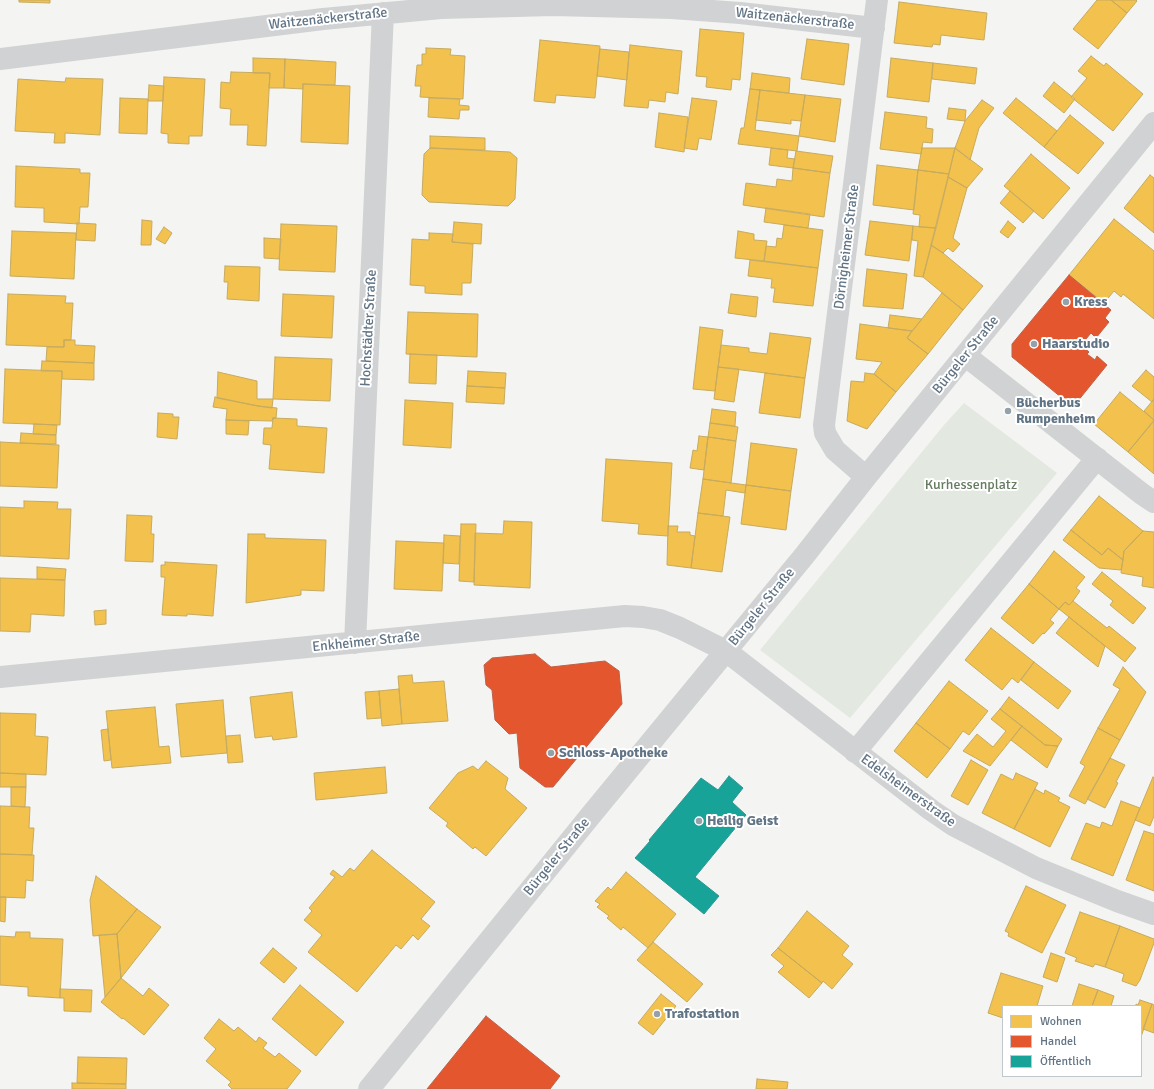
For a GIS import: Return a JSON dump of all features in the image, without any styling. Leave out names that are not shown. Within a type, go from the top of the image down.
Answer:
[{"type":"street","name":"Dörnigheimer Straße","points":[[866,477],[835,450],[825,433],[824,425],[877,0]]},
{"type":"street","name":"Waitzenäckerstraße","points":[[0,59],[322,18],[494,7],[553,5],[672,8],[740,13],[874,28]]},
{"type":"street","name":"Hochstädter Straße","points":[[355,643],[383,13]]},
{"type":"street","name":"Bürgeler Straße","points":[[369,1089],[591,814],[804,556],[866,477],[1154,124]]},
{"type":"street","points":[[966,356],[1154,502]]},
{"type":"street","points":[[855,752],[1097,458]]},
{"type":"street","name":"Enkheimer Straße","points":[[0,677],[625,616],[660,620],[680,628],[726,651]]},
{"type":"street","name":"Edelsheimerstraße","points":[[726,651],[931,810],[967,833],[1050,874],[1154,914]]},
{"type":"green space","name":"Kurhessenplatz","points":[[964,403],[1057,473],[850,718],[760,650],[944,425]]},
{"type":"building: Wohnen","points":[[19,0],[50,0],[50,3],[19,2]]},
{"type":"building: Wohnen","points":[[1097,0],[1111,0],[1127,13],[1098,49],[1073,29]]},
{"type":"building: Wohnen","points":[[1111,0],[1136,0],[1137,1],[1127,13]]},
{"type":"building: Wohnen","points":[[899,2],[987,13],[984,40],[941,35],[940,45],[933,44],[932,47],[894,43]]},
{"type":"building: Wohnen","points":[[700,29],[744,33],[740,80],[732,79],[731,90],[706,87],[707,77],[696,76]]},
{"type":"building: Wohnen","points":[[807,39],[849,44],[844,85],[801,79]]},
{"type":"building: Wohnen","points":[[540,40],[600,46],[595,98],[556,95],[555,103],[534,101]]},
{"type":"building: Wohnen","points":[[630,45],[682,51],[678,94],[666,92],[665,102],[649,100],[648,108],[624,106]]},
{"type":"building: Wohnen","points":[[426,48],[451,49],[450,55],[465,56],[463,99],[420,97],[421,86],[415,86],[417,65],[422,65],[422,54],[426,54]]},
{"type":"building: Wohnen","points":[[600,49],[629,52],[627,80],[597,76]]},
{"type":"building: Wohnen","points":[[1091,56],[1104,66],[1106,63],[1143,94],[1113,131],[1071,97],[1087,78],[1078,71]]},
{"type":"building: Wohnen","points":[[253,58],[285,59],[284,88],[269,88],[270,73],[253,73]]},
{"type":"building: Wohnen","points":[[891,58],[933,63],[929,102],[887,97]]},
{"type":"building: Wohnen","points":[[285,59],[336,62],[335,85],[303,84],[303,89],[284,88]]},
{"type":"building: Wohnen","points":[[933,63],[977,68],[975,84],[932,79]]},
{"type":"building: Wohnen","points":[[231,72],[270,73],[266,146],[247,145],[248,125],[230,125],[231,109],[220,108],[221,82],[230,83]]},
{"type":"building: Wohnen","points":[[752,73],[790,78],[789,93],[750,89]]},
{"type":"building: Wohnen","points":[[164,77],[205,79],[202,136],[189,136],[189,144],[168,143],[168,134],[161,133]]},
{"type":"building: Wohnen","points":[[66,78],[103,79],[100,135],[65,133],[65,143],[54,143],[55,133],[15,131],[18,79],[65,82]]},
{"type":"building: Wohnen","points":[[1054,82],[1075,99],[1064,113],[1043,96]]},
{"type":"building: Wohnen","points":[[303,84],[350,86],[348,144],[301,142]]},
{"type":"building: Wohnen","points":[[149,85],[164,86],[163,101],[148,101]]},
{"type":"building: Wohnen","points":[[750,89],[760,90],[755,130],[799,136],[797,151],[738,144],[741,128],[744,128]]},
{"type":"building: Wohnen","points":[[760,90],[805,95],[801,121],[791,120],[791,124],[756,120]]},
{"type":"building: Wohnen","points":[[805,95],[841,99],[835,142],[799,136]]},
{"type":"building: Wohnen","points":[[120,98],[148,99],[147,134],[119,133]]},
{"type":"building: Wohnen","points":[[429,98],[460,99],[459,105],[469,106],[469,110],[460,110],[459,119],[428,117]]},
{"type":"building: Wohnen","points":[[692,98],[717,101],[711,140],[699,138],[697,150],[684,148]]},
{"type":"building: Wohnen","points":[[1016,98],[1057,131],[1044,147],[1003,113]]},
{"type":"building: Wohnen","points":[[982,100],[994,108],[979,128],[970,160],[955,148],[965,121]]},
{"type":"building: Wohnen","points":[[949,108],[966,110],[965,121],[947,119]]},
{"type":"building: Wohnen","points":[[885,112],[927,117],[926,128],[933,129],[932,143],[923,142],[921,154],[880,149]]},
{"type":"building: Wohnen","points":[[659,113],[688,117],[684,152],[655,147]]},
{"type":"building: Wohnen","points":[[1070,115],[1104,143],[1078,174],[1044,147]]},
{"type":"building: Wohnen","points":[[430,136],[485,138],[485,150],[430,148]]},
{"type":"building: Wohnen","points":[[430,148],[510,152],[517,158],[515,199],[508,206],[429,202],[422,195],[424,154]]},
{"type":"building: Wohnen","points":[[771,148],[788,150],[787,158],[795,159],[793,168],[769,165]]},
{"type":"building: Wohnen","points":[[922,148],[955,148],[949,174],[918,170]]},
{"type":"building: Wohnen","points":[[955,148],[983,169],[967,188],[948,177]]},
{"type":"building: Wohnen","points":[[796,151],[833,156],[830,173],[793,168]]},
{"type":"building: Wohnen","points":[[1031,154],[1070,188],[1043,219],[1004,186]]},
{"type":"building: Wohnen","points":[[877,165],[918,170],[914,210],[873,205]]},
{"type":"building: Wohnen","points":[[16,166],[80,169],[80,173],[90,173],[88,207],[80,207],[79,224],[44,222],[44,208],[15,207]]},
{"type":"building: Wohnen","points":[[793,168],[830,173],[824,217],[743,205],[746,183],[776,187],[777,179],[792,181]]},
{"type":"building: Wohnen","points":[[918,170],[949,174],[936,228],[919,227],[920,215],[913,214]]},
{"type":"building: Wohnen","points":[[1150,175],[1154,178],[1154,233],[1124,208]]},
{"type":"building: Wohnen","points":[[948,177],[967,188],[953,238],[960,244],[953,252],[948,248],[943,253],[931,245]]},
{"type":"building: Wohnen","points":[[1010,191],[1034,211],[1023,223],[1000,203]]},
{"type":"building: Wohnen","points":[[766,208],[810,214],[808,228],[764,222]]},
{"type":"building: Wohnen","points":[[1114,219],[1154,251],[1154,319],[1123,294],[1121,297],[1114,291],[1104,303],[1069,275]]},
{"type":"building: Wohnen","points":[[142,220],[152,221],[151,245],[141,245]]},
{"type":"building: Wohnen","points":[[870,221],[913,226],[909,261],[865,255]]},
{"type":"building: Wohnen","points":[[1008,221],[1016,228],[1008,238],[1000,232]]},
{"type":"building: Wohnen","points":[[454,222],[482,224],[481,244],[452,242]]},
{"type":"building: Wohnen","points":[[77,223],[96,224],[95,241],[76,240]]},
{"type":"building: Wohnen","points":[[281,224],[337,226],[335,272],[279,270]]},
{"type":"building: Wohnen","points":[[784,225],[823,230],[818,268],[764,261],[766,246],[776,247],[777,238],[782,239]]},
{"type":"building: Wohnen","points":[[913,226],[936,228],[923,277],[914,276],[918,241],[912,240]]},
{"type":"building: Wohnen","points":[[164,227],[172,233],[165,244],[156,239]]},
{"type":"building: Wohnen","points":[[12,231],[76,233],[74,279],[10,276]]},
{"type":"building: Wohnen","points":[[738,231],[754,234],[754,240],[767,241],[764,261],[735,258]]},
{"type":"building: Wohnen","points":[[429,233],[453,234],[452,242],[473,244],[471,283],[462,283],[462,295],[425,293],[425,286],[410,285],[412,239],[429,240]]},
{"type":"building: Wohnen","points":[[264,238],[281,239],[279,259],[264,258]]},
{"type":"building: Wohnen","points":[[931,245],[983,286],[963,310],[923,277]]},
{"type":"building: Wohnen","points":[[750,260],[818,268],[813,306],[773,302],[775,288],[771,288],[772,279],[748,276]]},
{"type":"building: Wohnen","points":[[225,266],[260,267],[259,301],[227,299],[228,282],[224,282]]},
{"type":"building: Wohnen","points":[[867,269],[907,274],[903,309],[863,306]]},
{"type":"building: Wohnen","points":[[942,293],[963,310],[928,354],[907,338]]},
{"type":"building: Wohnen","points":[[8,294],[66,296],[65,303],[73,303],[71,340],[64,340],[64,347],[6,345]]},
{"type":"building: Wohnen","points":[[283,294],[334,296],[332,338],[281,336]]},
{"type":"building: Wohnen","points":[[731,294],[758,297],[756,317],[728,313]]},
{"type":"building: Wohnen","points":[[408,312],[478,314],[477,357],[406,354]]},
{"type":"building: Wohnen","points":[[890,315],[922,319],[912,331],[888,328]]},
{"type":"building: Wohnen","points":[[860,324],[912,331],[907,338],[928,354],[896,392],[874,374],[882,362],[856,359]]},
{"type":"building: Wohnen","points":[[700,327],[723,330],[715,391],[693,389]]},
{"type":"building: Wohnen","points":[[770,333],[811,338],[805,378],[718,367],[721,345],[749,348],[749,352],[767,354]]},
{"type":"building: Wohnen","points":[[64,340],[75,340],[75,345],[95,346],[94,363],[46,361],[47,347],[64,347]]},
{"type":"building: Wohnen","points":[[410,354],[437,355],[436,384],[409,383]]},
{"type":"building: Wohnen","points":[[275,357],[332,359],[330,401],[273,399]]},
{"type":"building: Wohnen","points":[[42,361],[94,363],[94,380],[62,379],[62,371],[41,371]]},
{"type":"building: Wohnen","points":[[718,367],[739,369],[734,402],[714,399]]},
{"type":"building: Wohnen","points":[[5,369],[62,371],[60,425],[3,423]]},
{"type":"building: Wohnen","points":[[1146,370],[1154,377],[1154,399],[1152,402],[1132,386]]},
{"type":"building: Wohnen","points":[[468,371],[506,373],[505,388],[467,386]]},
{"type":"building: Wohnen","points":[[218,372],[257,381],[257,399],[273,399],[272,408],[217,398]]},
{"type":"building: Wohnen","points":[[765,373],[805,378],[800,418],[759,413]]},
{"type":"building: Wohnen","points":[[865,373],[874,374],[896,392],[867,429],[847,421],[851,381],[864,382]]},
{"type":"building: Wohnen","points":[[467,386],[505,388],[504,404],[466,402]]},
{"type":"building: Wohnen","points":[[1120,392],[1154,420],[1128,452],[1094,424]]},
{"type":"building: Wohnen","points":[[215,397],[258,406],[277,408],[276,418],[273,418],[272,421],[226,420],[227,409],[213,407]]},
{"type":"building: Wohnen","points":[[1154,399],[1154,420],[1144,411]]},
{"type":"building: Wohnen","points":[[405,400],[453,403],[451,448],[403,445]]},
{"type":"building: Wohnen","points":[[712,409],[736,412],[735,426],[710,423]]},
{"type":"building: Wohnen","points":[[158,413],[173,414],[173,417],[179,417],[177,439],[157,437]]},
{"type":"building: Wohnen","points":[[273,418],[297,419],[297,426],[327,428],[324,473],[269,469],[271,445],[263,444],[264,428],[272,428]]},
{"type":"building: Wohnen","points":[[226,420],[249,421],[248,435],[226,434]]},
{"type":"building: Wohnen","points":[[1154,421],[1154,474],[1128,452]]},
{"type":"building: Wohnen","points":[[710,423],[738,427],[736,441],[708,437]]},
{"type":"building: Wohnen","points":[[34,424],[57,425],[56,435],[33,434]]},
{"type":"building: Wohnen","points":[[21,433],[56,435],[56,444],[20,443]]},
{"type":"building: Wohnen","points":[[699,436],[708,437],[704,470],[690,468],[693,450],[697,451]]},
{"type":"building: Wohnen","points":[[708,437],[736,441],[731,483],[703,479]]},
{"type":"building: Wohnen","points":[[0,442],[59,445],[57,488],[0,486]]},
{"type":"building: Wohnen","points":[[751,443],[797,449],[791,491],[746,485]]},
{"type":"building: Wohnen","points":[[606,459],[672,463],[668,536],[638,534],[639,524],[602,521]]},
{"type":"building: Wohnen","points":[[703,479],[746,485],[745,493],[726,490],[723,516],[698,513]]},
{"type":"building: Wohnen","points":[[746,485],[791,491],[786,530],[741,524]]},
{"type":"building: Wohnen","points":[[1099,496],[1143,531],[1124,551],[1123,560],[1108,548],[1102,555],[1071,530]]},
{"type":"building: Wohnen","points":[[24,501],[58,502],[57,509],[71,509],[69,559],[0,556],[0,507],[24,508]]},
{"type":"building: Wohnen","points":[[698,513],[730,517],[722,572],[691,568]]},
{"type":"building: Wohnen","points":[[127,515],[152,516],[151,534],[154,534],[153,562],[125,561]]},
{"type":"building: Wohnen","points":[[504,521],[532,522],[530,588],[474,585],[475,533],[503,534]]},
{"type":"building: Wohnen","points":[[461,524],[476,524],[474,582],[459,581]]},
{"type":"building: Wohnen","points":[[668,526],[678,526],[677,532],[690,532],[690,535],[695,536],[691,568],[667,565]]},
{"type":"building: Wohnen","points":[[1071,530],[1102,555],[1108,548],[1123,560],[1121,570],[1099,568],[1063,540]]},
{"type":"building: Wohnen","points":[[1143,531],[1154,532],[1154,588],[1142,586],[1143,577],[1121,573],[1124,551]]},
{"type":"building: Wohnen","points":[[248,534],[265,534],[265,538],[326,540],[324,591],[301,590],[301,595],[246,603]]},
{"type":"building: Wohnen","points":[[444,535],[460,536],[459,564],[443,563]]},
{"type":"building: Wohnen","points":[[396,541],[444,543],[442,591],[394,589]]},
{"type":"building: Wohnen","points":[[1054,551],[1085,577],[1076,588],[1080,591],[1073,601],[1069,605],[1065,602],[1059,609],[1029,584]]},
{"type":"building: Wohnen","points":[[165,562],[217,565],[213,616],[187,614],[187,616],[162,615],[165,577],[161,577],[161,565],[165,565]]},
{"type":"building: Wohnen","points":[[37,567],[66,569],[65,580],[37,579]]},
{"type":"building: Wohnen","points":[[1102,572],[1146,608],[1133,624],[1110,605],[1113,601],[1092,584]]},
{"type":"building: Wohnen","points":[[0,578],[65,580],[64,616],[31,614],[30,632],[0,631]]},
{"type":"building: Wohnen","points":[[1029,584],[1059,609],[1050,620],[1054,623],[1033,644],[1001,618]]},
{"type":"building: Wohnen","points":[[1073,601],[1107,628],[1109,626],[1136,648],[1125,662],[1059,609],[1065,602],[1069,605]]},
{"type":"building: Wohnen","points":[[106,610],[106,624],[95,625],[94,611]]},
{"type":"building: Wohnen","points":[[1069,617],[1105,646],[1098,667],[1056,633]]},
{"type":"building: Wohnen","points":[[991,628],[1034,662],[1018,683],[1012,678],[1002,690],[965,660]]},
{"type":"building: Wohnen","points":[[1034,662],[1071,691],[1058,709],[1021,680]]},
{"type":"building: Wohnen","points":[[1123,667],[1146,692],[1120,740],[1098,728],[1120,689],[1113,685]]},
{"type":"building: Wohnen","points":[[412,675],[413,683],[444,681],[448,721],[402,724],[398,676]]},
{"type":"building: Wohnen","points":[[949,681],[988,711],[969,735],[963,731],[950,749],[916,723]]},
{"type":"building: Wohnen","points":[[399,689],[402,724],[382,726],[379,691]]},
{"type":"building: Wohnen","points":[[379,691],[381,718],[367,719],[365,692]]},
{"type":"building: Wohnen","points":[[292,692],[297,737],[273,740],[272,736],[255,738],[250,697]]},
{"type":"building: Wohnen","points":[[1009,697],[1062,739],[1058,746],[1045,745],[1000,709]]},
{"type":"building: Wohnen","points":[[223,700],[227,753],[181,757],[176,704]]},
{"type":"building: Wohnen","points":[[155,707],[159,747],[169,746],[171,763],[112,768],[106,711]]},
{"type":"building: Wohnen","points":[[1000,709],[1022,726],[990,766],[963,751],[977,734],[993,747],[1006,731],[991,719]]},
{"type":"building: Wohnen","points":[[0,713],[36,714],[35,736],[48,737],[46,775],[0,773]]},
{"type":"building: Wohnen","points":[[916,723],[950,749],[927,778],[894,751]]},
{"type":"building: Wohnen","points":[[1022,726],[1045,745],[1058,746],[1047,768],[1011,740]]},
{"type":"building: Wohnen","points":[[1098,728],[1120,740],[1085,804],[1069,796],[1085,766],[1080,763]]},
{"type":"building: Wohnen","points":[[108,729],[111,760],[104,761],[101,730]]},
{"type":"building: Wohnen","points":[[240,735],[243,762],[228,763],[226,736]]},
{"type":"building: Wohnen","points":[[1110,758],[1125,765],[1116,782],[1118,783],[1105,808],[1087,799]]},
{"type":"building: Wohnen","points":[[971,760],[988,770],[968,805],[951,796]]},
{"type":"building: Wohnen","points":[[486,761],[508,778],[505,789],[527,808],[486,856],[475,847],[473,849],[446,826],[448,823],[429,808],[458,773],[473,766],[478,770]]},
{"type":"building: Wohnen","points":[[385,767],[387,793],[316,800],[314,773]]},
{"type":"building: Wohnen","points":[[0,773],[26,774],[26,787],[0,787]]},
{"type":"building: Wohnen","points":[[1016,773],[1038,783],[1014,829],[982,813],[1001,774],[1013,780]]},
{"type":"building: Wohnen","points":[[1153,777],[1154,816],[1150,826],[1135,820]]},
{"type":"building: Wohnen","points":[[11,787],[26,787],[25,807],[11,806]]},
{"type":"building: Wohnen","points":[[1035,789],[1044,794],[1045,790],[1060,798],[1058,801],[1070,807],[1050,847],[1014,829]]},
{"type":"building: Wohnen","points":[[1121,801],[1140,808],[1113,876],[1071,859],[1086,823],[1100,828],[1102,822],[1112,826]]},
{"type":"building: Wohnen","points":[[0,806],[30,807],[29,828],[34,828],[32,855],[0,854]]},
{"type":"building: Wohnen","points":[[1144,831],[1154,834],[1154,891],[1126,880]]},
{"type":"building: Wohnen","points":[[372,850],[435,902],[421,919],[430,926],[418,940],[413,935],[401,949],[396,945],[357,992],[308,952],[322,935],[304,920],[312,911],[309,908],[335,877],[330,874],[333,870],[342,877],[350,868],[354,871]]},
{"type":"building: Wohnen","points":[[0,854],[34,855],[33,881],[26,880],[25,898],[0,897]]},
{"type":"building: Wohnen","points":[[626,872],[676,914],[648,948],[623,927],[621,930],[607,918],[609,916],[597,907],[600,904],[595,901],[608,887],[611,890]]},
{"type":"building: Wohnen","points":[[96,876],[137,909],[117,934],[93,936],[90,900]]},
{"type":"building: Wohnen","points":[[1026,886],[1066,905],[1042,953],[1008,936],[1009,933],[1005,931]]},
{"type":"building: Wohnen","points":[[0,897],[6,897],[5,922],[0,921]]},
{"type":"building: Wohnen","points":[[137,909],[161,927],[121,978],[117,934]]},
{"type":"building: Wohnen","points":[[807,911],[849,946],[842,955],[853,964],[832,989],[823,981],[822,983],[778,948]]},
{"type":"building: Wohnen","points":[[1080,912],[1120,926],[1105,967],[1095,964],[1093,967],[1075,961],[1077,958],[1065,953]]},
{"type":"building: Wohnen","points":[[1120,926],[1154,939],[1154,943],[1140,980],[1136,986],[1122,981],[1124,974],[1105,967]]},
{"type":"building: Wohnen","points":[[16,932],[30,932],[30,938],[63,939],[60,998],[28,996],[28,987],[0,985],[0,936],[15,937]]},
{"type":"building: Wohnen","points":[[117,934],[121,978],[105,997],[99,935]]},
{"type":"building: Wohnen","points":[[653,942],[703,984],[687,1002],[637,960]]},
{"type":"building: Wohnen","points":[[273,948],[297,968],[284,983],[260,963]]},
{"type":"building: Wohnen","points":[[778,948],[822,983],[809,998],[778,972],[784,966],[771,955]]},
{"type":"building: Wohnen","points":[[1051,953],[1065,958],[1057,982],[1043,977]]},
{"type":"building: Wohnen","points":[[1001,973],[1043,986],[1037,1005],[1002,1005],[1002,1018],[988,1013]]},
{"type":"building: Wohnen","points":[[121,978],[143,996],[149,988],[169,1005],[144,1035],[101,1002]]},
{"type":"building: Wohnen","points":[[1079,984],[1098,990],[1092,1005],[1072,1005]]},
{"type":"building: Wohnen","points":[[300,985],[344,1022],[316,1056],[272,1019]]},
{"type":"building: Wohnen","points":[[60,989],[92,990],[91,1012],[64,1011],[64,998],[60,998]]},
{"type":"building: Wohnen","points":[[1098,990],[1114,996],[1111,1005],[1092,1005]]},
{"type":"building: Wohnen","name":"Trafostation","points":[[661,994],[676,1006],[653,1035],[638,1023]]},
{"type":"building: Wohnen","points":[[1140,1000],[1152,1004],[1142,1034],[1142,1005],[1138,1005]]},
{"type":"building: Wohnen","points":[[1152,1004],[1154,1005],[1154,1033],[1143,1029]]},
{"type":"building: Wohnen","points":[[219,1019],[234,1031],[238,1027],[256,1042],[259,1037],[267,1043],[263,1048],[275,1057],[279,1053],[301,1071],[287,1089],[232,1089],[228,1085],[231,1082],[206,1061],[216,1049],[204,1038]]},
{"type":"building: Wohnen","points":[[78,1057],[127,1058],[126,1084],[77,1083]]},
{"type":"building: Wohnen","points":[[757,1079],[788,1082],[787,1089],[756,1089]]},
{"type":"building: Wohnen","points":[[72,1083],[126,1084],[126,1089],[72,1089]]},
{"type":"building: Handel","points":[[1069,275],[1111,310],[1105,318],[1109,322],[1096,338],[1091,333],[1081,345],[1089,352],[1087,354],[1095,360],[1097,356],[1107,365],[1073,407],[1012,357],[1012,344]]},
{"type":"building: Handel","points":[[535,654],[551,667],[605,661],[619,671],[622,704],[553,787],[545,787],[520,768],[517,733],[509,734],[495,720],[492,690],[486,685],[484,665],[492,658]]},
{"type":"building: Handel","points":[[486,1016],[560,1076],[550,1089],[427,1089]]},
{"type":"building: Öffentlich","points":[[729,776],[743,788],[732,802],[746,815],[695,877],[719,896],[704,914],[635,858],[701,778],[718,790]]},
{"type":"place","name":"Kress","points":[[1066,302]]},
{"type":"place","name":"Haarstudio","points":[[1034,344]]},
{"type":"place","name":"Bücherbus Rumpenheim","points":[[1008,411]]},
{"type":"place","name":"Schloss-Apotheke","points":[[551,753]]},
{"type":"place","name":"Heilig Geist","points":[[699,821]]},
{"type":"place","name":"Trafostation","points":[[657,1014]]}]
